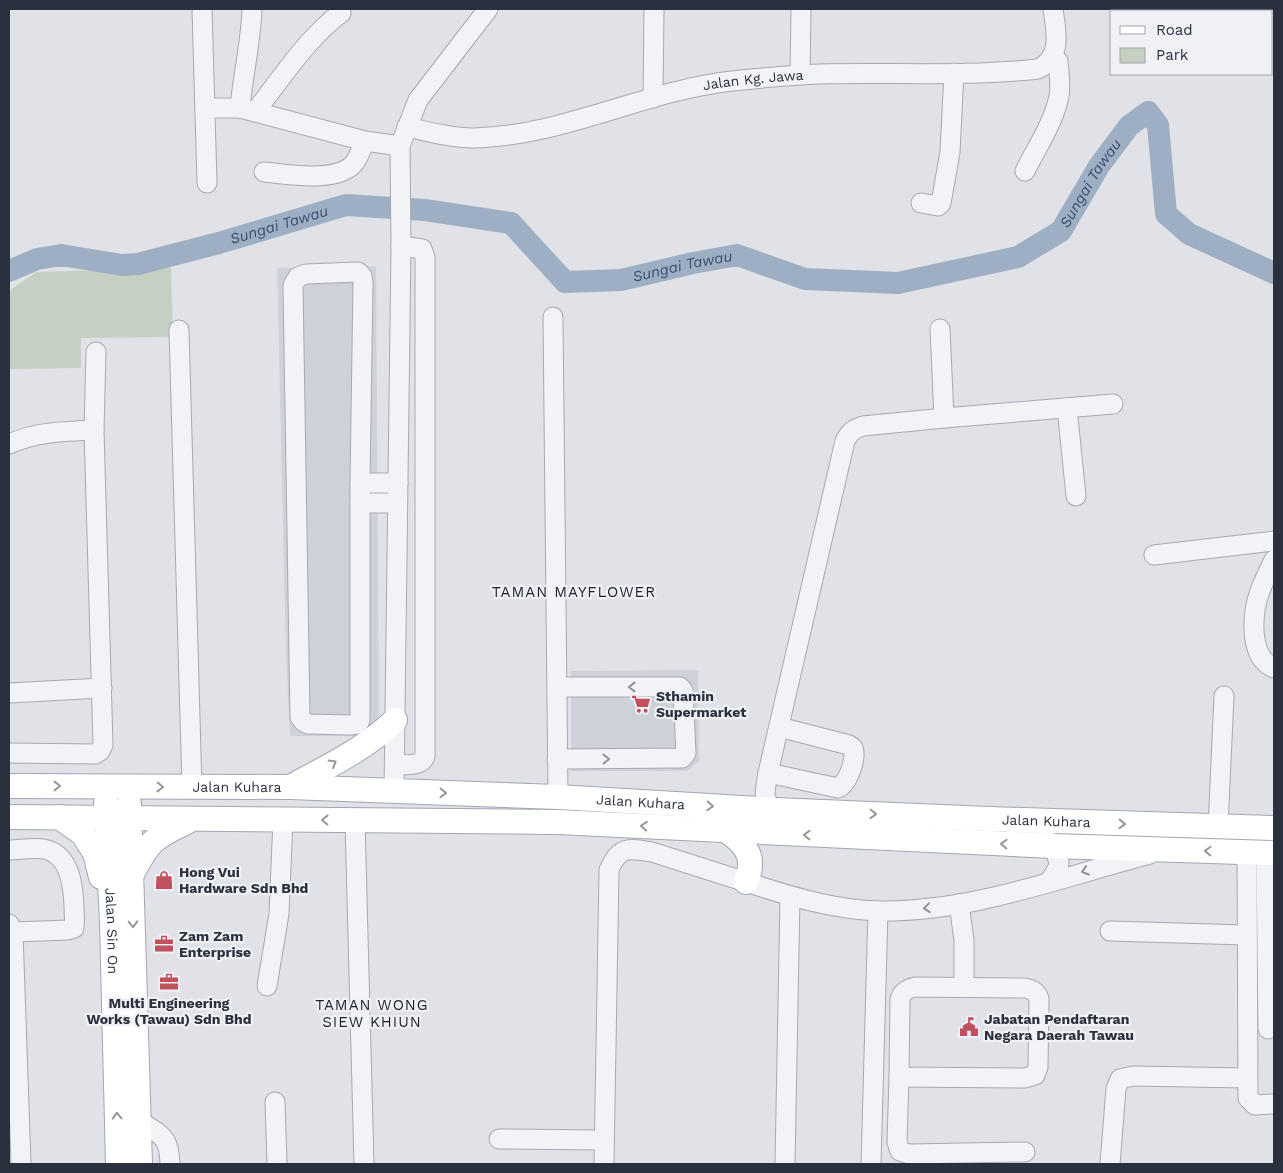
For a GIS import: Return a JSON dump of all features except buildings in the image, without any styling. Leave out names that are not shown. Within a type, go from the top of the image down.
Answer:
[{"type":"main road","points":[[290,787],[331,764],[395,723]]},
{"type":"main road","name":"Jalan Kuhara","points":[[9,786],[290,787],[558,797],[776,810],[989,819],[1274,828]]},
{"type":"main road","name":"Jalan Sin On","points":[[117,787],[106,818],[112,922],[118,1164]]},
{"type":"main road","name":"Jalan Sin On","points":[[117,787],[130,819],[140,1164]]},
{"type":"main road","points":[[394,791],[398,802],[413,809],[456,812],[463,821]]},
{"type":"main road","name":"Jalan Kuhara","points":[[9,817],[614,824],[1053,846],[1262,853]]},
{"type":"main road","points":[[59,818],[83,834],[95,853],[112,922]]},
{"type":"main road","points":[[131,876],[146,848],[161,834],[196,819]]},
{"type":"main road","points":[[727,831],[739,839],[746,848],[751,860],[746,882]]},
{"type":"street","points":[[202,9],[207,183]]},
{"type":"street","points":[[248,110],[243,74],[250,43],[252,9]]},
{"type":"street","points":[[394,791],[401,246],[400,146],[418,100],[488,9]]},
{"type":"street","points":[[653,98],[654,9]]},
{"type":"street","points":[[800,74],[801,9]]},
{"type":"street","points":[[1025,171],[1056,110],[1058,102],[1060,87],[1058,62],[1052,56],[1056,42],[1053,9]]},
{"type":"street","points":[[248,110],[329,22],[341,13]]},
{"type":"street","name":"Jalan Kg. Jawa","points":[[407,127],[446,136],[472,138],[501,136],[534,131],[607,113],[653,98],[702,86],[800,74],[954,73],[1038,69],[1047,65],[1052,56]]},
{"type":"street","points":[[921,203],[938,206],[941,203],[950,152],[954,73]]},
{"type":"street","points":[[205,108],[248,110],[365,141],[400,146]]},
{"type":"street","points":[[264,172],[323,176],[343,171],[354,164],[365,141]]},
{"type":"street","points":[[395,765],[420,763],[423,760],[425,726],[425,257],[422,249],[401,246]]},
{"type":"street","points":[[358,272],[362,276],[364,283],[360,482],[360,720],[358,724],[350,725],[308,724],[300,717],[293,285],[298,277],[306,274],[358,272]]},
{"type":"street","points":[[553,317],[558,797]]},
{"type":"street","points":[[940,329],[944,418]]},
{"type":"street","points":[[179,330],[192,788]]},
{"type":"street","points":[[9,754],[95,754],[100,751],[103,745],[94,430],[96,352]]},
{"type":"street","points":[[398,400],[425,400]]},
{"type":"street","points":[[776,810],[769,805],[766,799],[768,773],[845,441],[850,433],[863,426],[1113,404]]},
{"type":"street","points":[[1067,408],[1076,496]]},
{"type":"street","points":[[9,444],[29,435],[94,430]]},
{"type":"street","points":[[360,482],[398,483]]},
{"type":"street","points":[[360,504],[397,503]]},
{"type":"street","points":[[1154,555],[1274,541]]},
{"type":"street","points":[[1274,560],[1259,593],[1254,624],[1256,650],[1269,666],[1274,668]]},
{"type":"street","points":[[557,687],[680,687],[682,691],[686,753],[682,758],[557,759]]},
{"type":"street","points":[[9,693],[102,688]]},
{"type":"street","points":[[1218,827],[1224,696]]},
{"type":"street","points":[[395,723],[425,726]]},
{"type":"street","points":[[768,773],[838,788],[846,782],[855,753],[853,748],[848,745],[779,728]]},
{"type":"street","points":[[989,819],[1042,833],[1053,846],[1059,862],[1058,868],[1049,882]]},
{"type":"street","points":[[266,986],[279,914],[283,820]]},
{"type":"street","points":[[355,821],[364,1164]]},
{"type":"street","points":[[9,850],[43,848],[57,854],[66,865],[71,877],[74,893],[74,928],[68,930],[11,928],[13,1035],[21,1164]]},
{"type":"street","points":[[604,1164],[610,870],[614,858],[624,850],[636,849],[652,852],[790,896],[827,904],[878,911],[916,910],[990,898],[1166,850]]},
{"type":"street","points":[[1262,853],[1246,935],[1247,1078],[1250,1102],[1255,1105],[1274,1104]]},
{"type":"street","points":[[1262,853],[1268,1029]]},
{"type":"street","points":[[784,1164],[790,896]]},
{"type":"street","points":[[959,904],[964,940],[964,988]]},
{"type":"street","points":[[872,1164],[878,911]]},
{"type":"street","points":[[1110,931],[1246,935]]},
{"type":"street","points":[[899,1077],[1025,1078],[1035,1075],[1038,1067],[1039,999],[1037,993],[1029,988],[915,987],[909,989],[901,996],[897,1142],[900,1151],[909,1154],[1024,1152]]},
{"type":"street","points":[[1110,1164],[1116,1090],[1120,1079],[1133,1076],[1247,1078]]},
{"type":"street","points":[[275,1102],[277,1164]]},
{"type":"street","points":[[140,1121],[160,1134],[166,1141],[170,1148],[170,1164]]},
{"type":"street","points":[[499,1139],[604,1140]]},
{"type":"shaded area","points":[[376,266],[379,718],[355,736],[290,736],[286,654],[277,268]]},
{"type":"shaded area","points":[[698,670],[699,761],[687,771],[571,771],[571,671]]},
{"type":"green space","points":[[171,268],[173,337],[81,338],[81,368],[9,369],[9,291],[36,272]]},
{"type":"waterway","name":"Sungai Tawau","points":[[9,271],[37,259],[61,255],[122,265],[138,264],[219,243],[346,205],[425,210],[511,223],[565,282],[621,280],[737,255],[805,279],[898,283],[1018,257],[1061,231],[1099,166],[1129,126],[1148,112],[1158,125],[1166,214],[1189,234],[1274,273]]},
{"type":"place","name":"Sthamin Supermarket","points":[[641,704]]},
{"type":"place","name":"Hong Vui Hardware Sdn Bhd","points":[[164,880]]},
{"type":"place","name":"Zam Zam Enterprise","points":[[164,944]]},
{"type":"place","name":"Multi Engineering Works (Tawau) Sdn Bhd","points":[[169,982]]},
{"type":"place","name":"Jabatan Pendaftaran Negara Daerah Tawau","points":[[969,1027]]},
{"type":"district","name":"TAMAN MAYFLOWER","points":[[574,592]]},
{"type":"district","name":"TAMAN WONG SIEW KHIUN","points":[[372,1014]]}]
